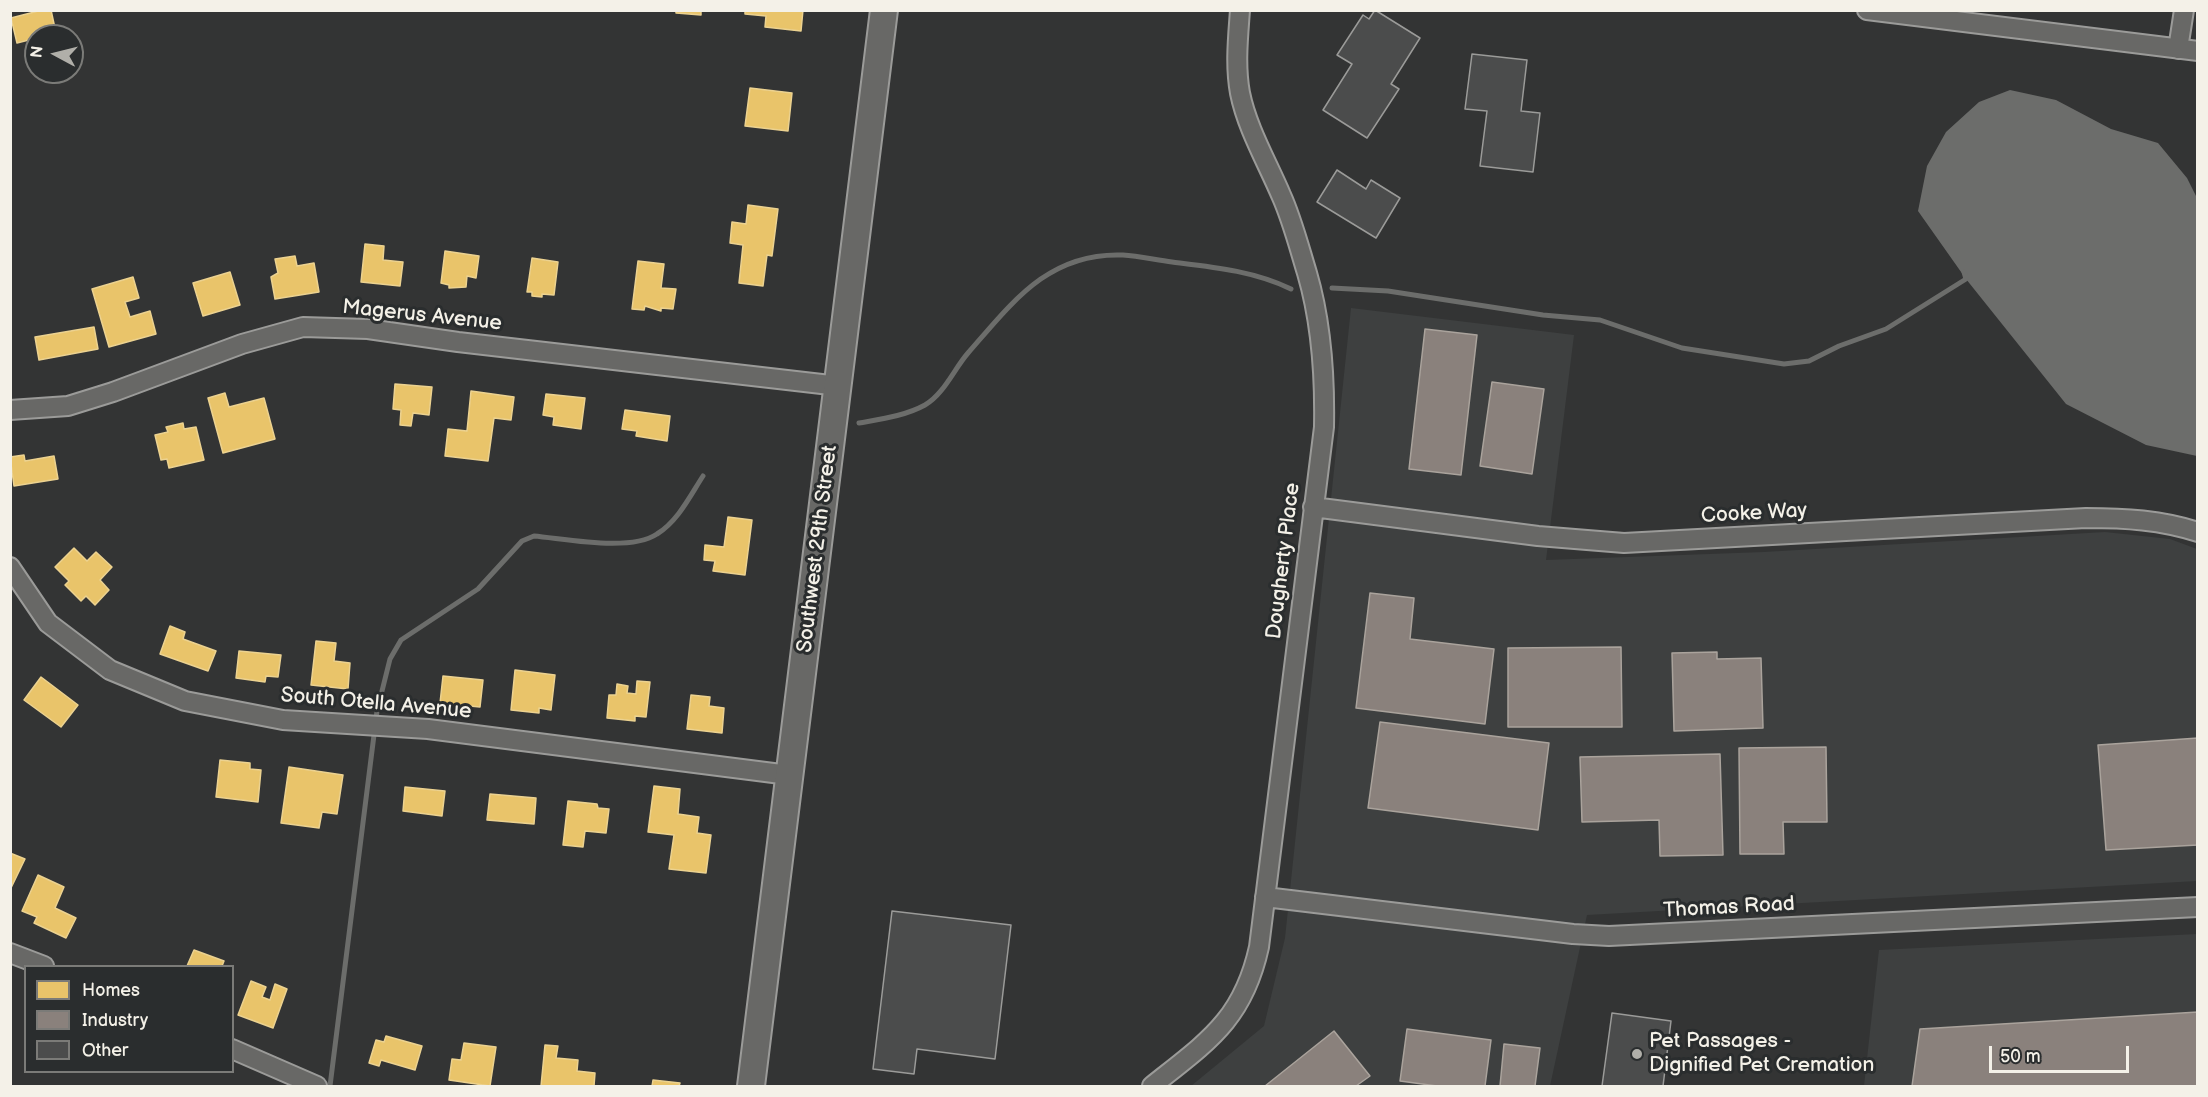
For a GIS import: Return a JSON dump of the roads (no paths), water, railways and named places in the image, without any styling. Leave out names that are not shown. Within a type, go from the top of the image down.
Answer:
[{"type":"street","name":"Southwest 29th Street","points":[[751,1086],[884,10]]},
{"type":"street","name":"Dougherty Place","points":[[1152,1086],[1200,1048],[1239,1006],[1252,977],[1265,897],[1312,507],[1324,427],[1325,373],[1319,327],[1308,275],[1282,197],[1260,149],[1240,94],[1237,52],[1240,10]]},
{"type":"street","points":[[1867,10],[2198,51]]},
{"type":"street","points":[[2178,49],[2184,10]]},
{"type":"street","name":"Magerus Avenue","points":[[10,410],[68,406],[114,392],[242,344],[303,327],[368,329],[458,342],[839,386]]},
{"type":"street","name":"Cooke Way","points":[[1312,507],[1538,536],[1624,543],[2086,518],[2144,520],[2174,524],[2198,532]]},
{"type":"street","name":"South Otella Avenue","points":[[10,567],[48,623],[110,670],[185,701],[283,720],[428,729],[789,775]]},
{"type":"street","name":"Thomas Road","points":[[1265,897],[1573,934],[1609,936],[2198,907]]},
{"type":"street","points":[[10,953],[41,965]]},
{"type":"street","points":[[234,1050],[317,1086]]},
{"type":"waterway","points":[[859,423],[917,409],[932,400],[968,353],[1017,299],[1034,284],[1073,262],[1097,256],[1135,256],[1233,271],[1263,278],[1291,289]]},
{"type":"waterway","points":[[1332,288],[1388,291],[1543,315],[1600,320],[1682,348],[1784,364],[1809,361],[1839,346],[1886,329],[1966,279],[1964,272]]},
{"type":"waterway","points":[[330,1086],[377,711],[390,659],[401,640],[478,589],[522,541],[534,536],[598,543],[631,542],[645,539],[657,534],[671,522],[683,508],[703,476]]},
{"type":"place","name":"Pet Passages - Dignified Pet Cremation","points":[[1637,1054]]}]
